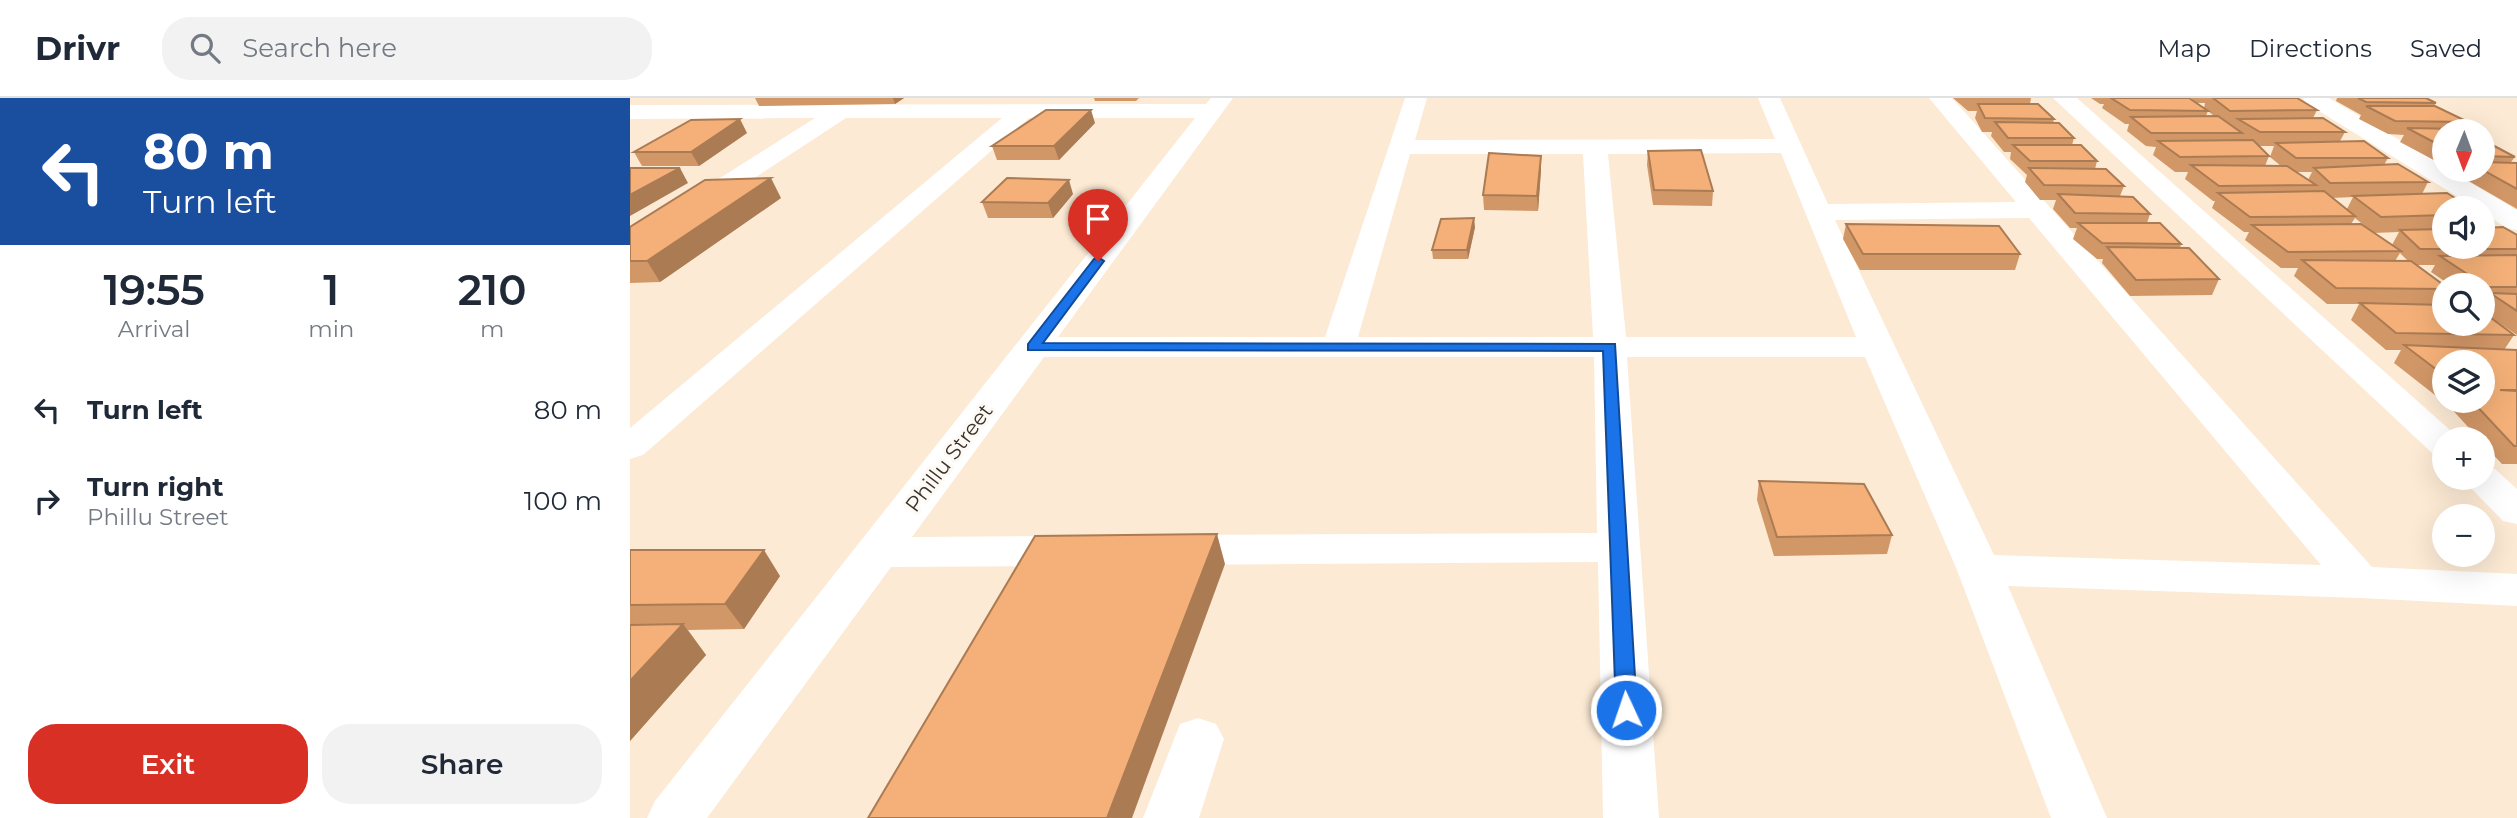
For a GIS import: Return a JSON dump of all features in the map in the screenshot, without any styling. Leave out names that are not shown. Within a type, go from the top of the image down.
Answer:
[{"type":"street","points":[[724,111],[749,98]]},
{"type":"street","points":[[1338,347],[1416,98]]},
{"type":"street","points":[[1769,98],[1877,347],[1979,570],[2079,818]]},
{"type":"street","points":[[1940,98],[2034,210],[2360,582]]},
{"type":"street","points":[[2064,98],[2432,433]]},
{"type":"street","points":[[2314,98],[2517,222]]},
{"type":"street","points":[[630,112],[1023,111],[1217,104]]},
{"type":"street","name":"Phillu Street","points":[[675,818],[1217,104]]},
{"type":"street","points":[[630,247],[842,111]]},
{"type":"street","points":[[630,447],[1023,111]]},
{"type":"street","points":[[630,125],[656,112]]},
{"type":"street","points":[[1401,147],[1790,146]]},
{"type":"street","points":[[1595,148],[1610,347],[1631,818]]},
{"type":"street","points":[[1818,212],[2034,210]]},
{"type":"street","points":[[1033,347],[1877,347]]},
{"type":"street","points":[[2494,490],[2517,511]]},
{"type":"street","points":[[877,552],[1619,547]]},
{"type":"street","points":[[1979,570],[2360,582],[2517,590]]},
{"type":"street","points":[[1171,818],[1198,739]]},
{"type":"building","points":[[2111,98],[2189,98],[2208,111],[2130,110]]},
{"type":"building","points":[[2213,98],[2297,98],[2317,110],[2230,111]]},
{"type":"building","points":[[2358,98],[2426,98],[2436,103],[2366,102]]},
{"type":"building","points":[[1978,104],[2038,104],[2054,119],[1985,118]]},
{"type":"building","points":[[2366,106],[2435,106],[2462,119],[2432,119],[2432,122],[2395,121]]},
{"type":"building","points":[[1046,110],[1091,110],[1054,146],[992,146]]},
{"type":"building","points":[[2218,116],[2242,133],[2151,133],[2131,117]]},
{"type":"building","points":[[2323,118],[2345,132],[2260,132],[2238,119]]},
{"type":"building","points":[[740,119],[691,152],[634,152],[691,120]]},
{"type":"building","points":[[1995,122],[2059,123],[2074,138],[2008,138]]},
{"type":"building","points":[[2407,128],[2432,128],[2432,141]]},
{"type":"building","points":[[2253,140],[2269,156],[2180,157],[2158,141]]},
{"type":"building","points":[[2364,141],[2388,158],[2296,158],[2276,143]]},
{"type":"building","points":[[2013,145],[2081,145],[2097,161],[2030,161]]},
{"type":"building","points":[[2496,147],[2515,157],[2496,156]]},
{"type":"building","points":[[1701,150],[1713,191],[1654,190],[1648,151]]},
{"type":"building","points":[[1489,153],[1541,156],[1537,196],[1483,195]]},
{"type":"building","points":[[2496,162],[2517,163],[2517,189],[2496,177]]},
{"type":"building","points":[[2398,164],[2428,182],[2330,183],[2314,168]]},
{"type":"building","points":[[2191,165],[2287,166],[2316,185],[2219,186]]},
{"type":"building","points":[[630,168],[680,168],[630,195]]},
{"type":"building","points":[[2029,168],[2106,169],[2124,186],[2044,185]]},
{"type":"building","points":[[771,178],[647,261],[630,261],[630,227],[705,180]]},
{"type":"building","points":[[1007,178],[1069,180],[1048,203],[982,202]]},
{"type":"building","points":[[2324,191],[2355,216],[2250,217],[2218,193]]},
{"type":"building","points":[[2447,193],[2452,196],[2432,196],[2432,215],[2381,217],[2353,196]]},
{"type":"building","points":[[2058,194],[2133,197],[2150,214],[2075,213]]},
{"type":"building","points":[[1474,218],[1467,250],[1432,250],[1441,219]]},
{"type":"building","points":[[2078,223],[2160,223],[2181,244],[2102,243]]},
{"type":"building","points":[[1846,224],[1999,226],[2020,254],[1863,254]]},
{"type":"building","points":[[2361,224],[2401,251],[2288,252],[2252,225]]},
{"type":"building","points":[[2495,227],[2503,227],[2517,235],[2517,249],[2495,249]]},
{"type":"building","points":[[2432,229],[2432,249],[2420,249],[2400,230]]},
{"type":"building","points":[[2107,247],[2189,248],[2219,279],[2136,280]]},
{"type":"building","points":[[2495,255],[2517,255],[2517,287],[2495,287],[2495,273],[2466,273],[2445,259],[2495,259]]},
{"type":"building","points":[[2302,260],[2411,261],[2432,276],[2432,289],[2336,288]]},
{"type":"building","points":[[2495,293],[2517,294],[2517,311],[2495,296]]},
{"type":"building","points":[[2360,303],[2432,305],[2432,334],[2396,333]]},
{"type":"building","points":[[2495,321],[2514,335],[2495,335]]},
{"type":"building","points":[[2404,345],[2517,350],[2517,390],[2500,390],[2517,391],[2517,446],[2483,413],[2495,413],[2495,350],[2432,350],[2432,366]]},
{"type":"building","points":[[1759,481],[1864,484],[1892,535],[1777,537]]},
{"type":"building","points":[[1217,534],[1107,818],[868,818],[1035,536]]},
{"type":"building","points":[[630,550],[764,550],[725,604],[630,605]]},
{"type":"building","points":[[683,624],[630,681],[630,625]]},
{"type":"route","points":[[1098,261],[1033,347],[1610,347],[1626,710]]}]
